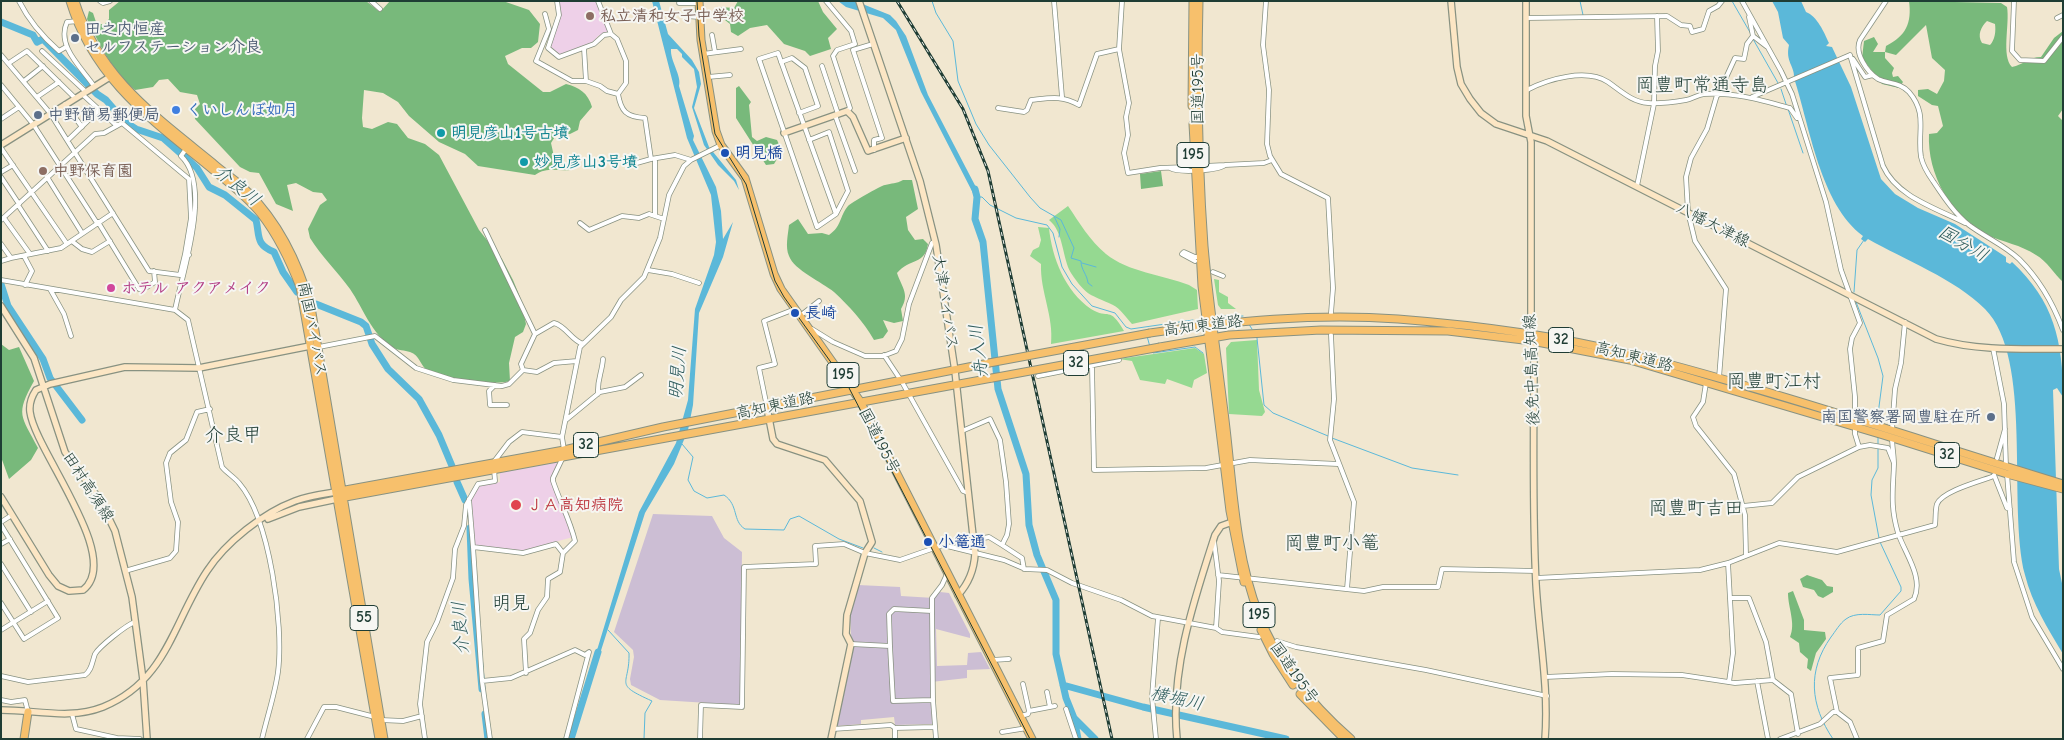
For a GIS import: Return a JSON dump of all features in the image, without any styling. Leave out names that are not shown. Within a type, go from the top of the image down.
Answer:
[{"type":"highway","name":"南国バイパス","points":[[70,1],[96,59],[111,76],[135,100],[247,190],[264,210],[297,262],[310,307],[313,347]]},
{"type":"highway","name":"南国バイパス","points":[[75,1],[79,21]]},
{"type":"highway","name":"国道195号","points":[[1193,1],[1197,259],[1210,324],[1235,522],[1245,578],[1262,633],[1282,670],[1311,707],[1344,739]]},
{"type":"highway","name":"国道195号","points":[[1198,1],[1196,168],[1210,324]]},
{"type":"highway","name":"国道195号","points":[[699,2],[703,54],[716,131],[721,145],[745,178],[774,274],[795,309],[860,401],[1032,739]]},
{"type":"highway","name":"南国バイパス","points":[[111,76],[131,102],[243,195],[260,213],[278,240],[300,287],[340,495],[378,718],[384,739]]},
{"type":"highway","name":"高知東道路","points":[[564,453],[678,425],[1150,333],[1228,322],[1304,317],[1398,319],[1630,354],[1719,379],[1855,423]]},
{"type":"highway","name":"高知東道路","points":[[340,495],[564,453],[703,432],[860,401],[1229,335],[1322,330],[1426,330],[1532,338],[1630,360],[1706,383],[1855,423],[2063,489]]},
{"type":"highway","name":"高知東道路","points":[[2008,471],[2063,484]]},
{"type":"highway","name":"国道195号","points":[[1245,578],[1264,627],[1284,664],[1317,707],[1351,739]]},
{"type":"highway","points":[[25,739],[28,712]]},
{"type":"highway","name":"南国バイパス","points":[[378,718],[379,739]]},
{"type":"main road","name":"大津バイパス","points":[[859,1],[920,181],[935,242],[955,371],[975,554],[971,576],[958,595]]},
{"type":"main road","name":"八幡大津線","points":[[1451,1],[1457,67],[1465,92],[1481,113],[1496,124],[1506,129],[1531,134],[1936,339],[1953,344],[1995,348],[2063,349]]},
{"type":"main road","name":"後免中島高知線","points":[[1526,1],[1526,116],[1531,134],[1536,575],[1538,634],[1547,696],[1545,739]]},
{"type":"main road","points":[[1,147],[50,113],[111,76]]},
{"type":"main road","points":[[784,133],[846,111],[853,117],[865,149],[874,150],[906,138]]},
{"type":"main road","name":"田村高須線","points":[[1,306],[34,358],[47,385],[65,452],[111,518],[132,597],[143,680],[147,739]]},
{"type":"main road","points":[[1,497],[49,575],[58,586],[74,592],[88,586],[95,567],[80,517],[70,493],[54,469],[30,411],[32,397],[36,390],[66,380],[125,367],[200,367],[313,347]]},
{"type":"main road","points":[[767,408],[773,439],[777,444],[824,460],[860,501],[872,542],[865,553],[847,615],[846,634],[851,644],[831,739]]},
{"type":"main road","points":[[1,710],[72,714],[104,706],[131,691],[164,655],[207,571],[238,538],[259,522],[299,507],[340,495]]},
{"type":"main road","points":[[1177,739],[1175,714],[1179,666],[1190,624],[1214,540],[1221,526],[1235,522]]},
{"type":"street","points":[[20,1],[34,27],[44,34],[50,43],[60,51],[66,47]]},
{"type":"street","points":[[100,1],[103,3],[110,1]]},
{"type":"street","points":[[371,1],[378,5]]},
{"type":"street","points":[[557,1],[559,15],[548,48],[559,57],[594,44],[604,36],[611,34]]},
{"type":"street","points":[[598,1],[611,34],[617,39],[626,61],[626,83],[618,94]]},
{"type":"street","points":[[826,1],[851,31],[855,44],[837,50],[833,56],[850,108],[846,111]]},
{"type":"street","points":[[1054,1],[1062,97]]},
{"type":"street","points":[[1122,1],[1119,49],[1128,103],[1126,117],[1128,135],[1124,153],[1128,174],[1170,168],[1221,168],[1224,165],[1261,164],[1272,160]]},
{"type":"street","points":[[1266,1],[1263,45],[1269,90],[1268,144],[1272,160],[1281,174],[1328,198],[1333,288],[1331,313]]},
{"type":"street","points":[[1527,18],[1668,16],[1681,25],[1690,26],[1692,32],[1701,30],[1704,27],[1709,11],[1718,6],[1722,1]]},
{"type":"street","points":[[1886,1],[1857,46],[1859,55],[1873,75],[1879,80],[1894,82],[1905,89],[1915,102],[1922,120],[1920,145],[1924,166],[1953,210],[1969,225]]},
{"type":"street","points":[[2014,1],[2012,52],[2020,60],[2044,61],[2063,37]]},
{"type":"street","points":[[680,3],[699,2]]},
{"type":"street","points":[[1742,2],[1792,94],[1826,202],[1829,225],[1848,293],[1860,325],[1852,338],[1850,349],[1855,397],[1855,423],[1859,447]]},
{"type":"street","points":[[1748,12],[1753,36],[1768,48]]},
{"type":"street","points":[[545,14],[549,29],[536,61],[572,81],[586,80],[607,91],[618,94]]},
{"type":"street","points":[[2057,18],[2063,15]]},
{"type":"street","points":[[685,16],[700,17]]},
{"type":"street","points":[[1637,186],[1654,104],[1654,66],[1658,51],[1657,16]]},
{"type":"street","points":[[79,21],[67,22],[64,31],[66,47],[99,110],[117,126]]},
{"type":"street","points":[[712,35],[715,52]]},
{"type":"street","points":[[1746,555],[1747,539],[1743,506],[1734,474],[1696,426],[1693,417],[1703,402],[1706,383],[1719,379],[1726,289],[1695,241],[1688,212],[1687,169],[1707,129],[1717,95],[1735,58],[1744,59],[1747,44],[1753,36]]},
{"type":"street","points":[[873,44],[853,50],[882,138],[874,140],[874,150]]},
{"type":"street","points":[[584,48],[586,80]]},
{"type":"street","points":[[703,54],[741,49]]},
{"type":"street","points":[[998,108],[1024,112],[1027,110],[1031,100],[1062,97],[1079,105],[1098,54],[1119,49]]},
{"type":"street","points":[[9,63],[27,51],[76,98]]},
{"type":"street","points":[[42,51],[89,90]]},
{"type":"street","points":[[809,140],[828,132],[848,190],[836,214],[818,227],[759,59],[778,53],[799,113],[836,214]]},
{"type":"street","points":[[1849,56],[1865,76],[1873,75]]},
{"type":"street","points":[[1752,97],[1849,56]]},
{"type":"street","points":[[1849,56],[1883,166],[1891,180],[1905,192],[1969,225],[2019,260],[2044,290],[2063,330]]},
{"type":"street","points":[[2,58],[9,63],[50,113],[75,150],[149,271],[180,275],[187,255],[191,218],[189,179],[122,123],[104,133],[95,134],[75,150],[3,218]]},
{"type":"street","points":[[781,62],[792,58],[805,68],[818,106],[799,113]]},
{"type":"street","points":[[24,81],[43,66]]},
{"type":"street","points":[[822,66],[855,170]]},
{"type":"street","points":[[707,77],[730,75]]},
{"type":"street","points":[[1527,90],[1549,82],[1572,77],[1592,76],[1607,82],[1635,100],[1654,104],[1687,100],[1702,94],[1752,97],[1790,108],[1799,121]]},
{"type":"street","points":[[37,97],[59,82]]},
{"type":"street","points":[[1,85],[34,124],[139,289],[144,289],[155,282],[154,271]]},
{"type":"street","points":[[618,94],[624,113],[645,118],[653,159],[655,216]]},
{"type":"street","points":[[65,104],[82,127]]},
{"type":"street","points":[[2,117],[19,107]]},
{"type":"street","points":[[68,140],[99,110]]},
{"type":"street","points":[[526,672],[523,642],[547,597],[548,579],[560,572],[563,553],[575,541],[571,523],[565,517],[553,481],[564,453],[562,437],[577,361],[583,344],[611,317],[622,300],[644,277],[648,270],[660,238],[669,194],[684,166],[721,145]]},
{"type":"street","points":[[1,147],[67,244]]},
{"type":"street","points":[[175,310],[196,219],[191,171],[188,162],[181,156],[186,149]]},
{"type":"street","points":[[632,164],[675,156],[692,160]]},
{"type":"street","points":[[1,172],[13,165]]},
{"type":"street","points":[[1170,168],[1174,171],[1196,168]]},
{"type":"street","points":[[1,177],[48,251]]},
{"type":"street","points":[[46,177],[82,233]]},
{"type":"street","points":[[1,212],[3,218],[30,254]]},
{"type":"street","points":[[1,261],[61,248],[73,242],[82,233],[113,213]]},
{"type":"street","points":[[580,223],[590,230],[622,216],[639,218],[649,214],[664,219]]},
{"type":"street","points":[[486,230],[535,334]]},
{"type":"street","points":[[73,242],[89,252],[110,241]]},
{"type":"street","points":[[808,328],[833,342],[866,356],[884,355],[896,351],[902,339],[909,304],[932,243],[935,242]]},
{"type":"street","points":[[1,244],[11,258]]},
{"type":"street","points":[[24,256],[32,271],[25,284]]},
{"type":"street","points":[[648,270],[672,274],[699,283]]},
{"type":"street","points":[[1213,272],[1223,276]]},
{"type":"street","points":[[2,280],[175,310],[185,316],[190,324],[222,467],[239,483],[259,522],[274,586],[280,628],[278,672],[262,739]]},
{"type":"street","points":[[50,289],[64,314],[71,336]]},
{"type":"street","points":[[800,316],[819,301]]},
{"type":"street","points":[[767,408],[759,368],[775,364],[764,321],[795,309]]},
{"type":"street","points":[[1857,739],[1850,722],[1836,712],[1830,678],[1858,676],[1858,648],[1883,641],[1887,615],[1911,602],[1916,595],[1918,586],[1899,535],[1891,499],[1894,463],[1888,433],[1901,363],[1905,322]]},
{"type":"street","points":[[522,370],[521,364],[535,334],[554,323],[560,325],[576,341],[583,344]]},
{"type":"street","points":[[1332,335],[1334,399],[1329,435],[1338,464],[1354,502],[1353,534],[1347,589]]},
{"type":"street","points":[[313,347],[375,336],[424,372],[477,384],[502,386],[509,384],[522,370]]},
{"type":"street","points":[[1995,348],[2002,387],[2006,427],[2014,562],[2026,601],[2039,632],[2063,669]]},
{"type":"street","points":[[884,355],[902,382],[963,491],[968,493]]},
{"type":"street","points":[[598,394],[597,378],[602,372],[603,359]]},
{"type":"street","points":[[1038,376],[1119,360]]},
{"type":"street","points":[[522,370],[537,372],[554,363],[577,361]]},
{"type":"street","points":[[1092,366],[1094,470],[1206,468],[1227,461],[1274,460],[1338,464]]},
{"type":"street","points":[[566,420],[598,394],[625,387],[641,375]]},
{"type":"street","points":[[495,384],[489,390],[490,405],[507,405]]},
{"type":"street","points":[[125,571],[170,558],[176,551],[178,522],[171,502],[166,463],[170,452],[186,440],[197,412],[210,409]]},
{"type":"street","points":[[961,432],[990,419],[1000,440],[1009,524],[1002,545]]},
{"type":"street","points":[[1997,458],[2006,427]]},
{"type":"street","points":[[425,739],[420,688],[426,642],[437,622],[452,578],[455,549],[464,526],[466,505],[469,498],[478,484],[495,481],[493,466],[509,442],[522,432],[562,437]]},
{"type":"street","points":[[1743,506],[1772,503],[1798,477],[1859,447],[1870,445],[1888,448],[1894,463]]},
{"type":"street","points":[[1218,575],[1364,591],[1383,587],[1438,587],[1442,569],[1536,575],[1677,573],[1728,563],[1779,543],[1838,552],[1935,525],[1936,508],[1942,498],[1960,488],[1994,474],[2007,508],[2010,509]]},
{"type":"street","points":[[469,498],[482,681],[490,739]]},
{"type":"street","points":[[1,603],[24,639],[58,618],[1,523],[12,515]]},
{"type":"street","points":[[954,548],[964,543],[990,537],[1022,558],[1024,569]]},
{"type":"street","points":[[1,544],[10,539]]},
{"type":"street","points":[[1214,540],[1218,575],[1216,628]]},
{"type":"street","points":[[472,547],[523,553],[556,544],[563,553]]},
{"type":"street","points":[[700,739],[701,705],[742,707],[744,567],[816,564],[815,546],[844,544],[865,553],[900,560],[943,545],[1004,560],[1024,569],[1047,570],[1072,583],[1121,600],[1158,618],[1216,628],[1222,632],[1258,637]]},
{"type":"street","points":[[1728,563],[1733,653],[1729,682]]},
{"type":"street","points":[[1,564],[31,612]]},
{"type":"street","points":[[936,739],[933,700],[932,598],[942,585],[947,574]]},
{"type":"street","points":[[1731,598],[1749,598],[1766,642],[1773,680]]},
{"type":"street","points":[[1,630],[48,602]]},
{"type":"street","points":[[932,611],[894,609],[889,614],[893,701],[933,700]]},
{"type":"street","points":[[1156,739],[1152,710],[1158,618]]},
{"type":"street","points":[[1,676],[14,680],[33,682],[85,676],[90,670],[98,650],[123,627],[135,622]]},
{"type":"street","points":[[1277,641],[1547,696]]},
{"type":"street","points":[[851,644],[890,646]]},
{"type":"street","points":[[482,681],[511,678],[574,650],[585,654],[589,652],[566,739]]},
{"type":"street","points":[[992,660],[1009,659]]},
{"type":"street","points":[[1545,677],[1612,674],[1682,675],[1729,682],[1773,680],[1791,694],[1798,734]]},
{"type":"street","points":[[1757,681],[1768,739]]},
{"type":"street","points":[[1023,684],[1029,711]]},
{"type":"street","points":[[1021,716],[1028,714],[1029,711],[1052,706],[1047,692]]},
{"type":"street","points":[[1,700],[11,702],[25,700],[28,712]]},
{"type":"street","points":[[307,739],[324,707],[336,706],[378,718],[403,721],[422,716]]},
{"type":"street","points":[[1066,709],[1076,739]]},
{"type":"street","points":[[1780,739],[1798,734],[1820,724],[1833,712],[1836,712]]},
{"type":"street","points":[[72,714],[76,729],[117,738],[140,739]]},
{"type":"street","points":[[833,729],[891,725],[895,728],[934,727]]},
{"type":"street","points":[[895,728],[895,739]]},
{"type":"street","points":[[1002,732],[1027,728]]},
{"type":"shaded area","points":[[559,1],[596,1],[608,32],[598,36],[592,43],[560,55],[550,46],[561,15]]},
{"type":"shaded area","name":"ＪＡ高知病院","points":[[560,462],[551,479],[573,537],[522,551],[475,545],[471,497],[479,486],[500,482],[500,473]]},
{"type":"shaded area","points":[[653,514],[712,516],[724,538],[742,552],[740,705],[660,700],[631,685],[633,650],[614,632]]},
{"type":"shaded area","points":[[858,585],[900,587],[901,596],[934,598],[940,592],[949,593],[970,634],[970,638],[936,629],[937,666],[967,665],[968,653],[981,652],[990,669],[967,670],[967,678],[931,682],[932,724],[895,725],[894,717],[861,720],[861,724],[837,726],[852,650],[850,615]]},
{"type":"green space","points":[[120,1],[366,1],[380,12],[390,1],[503,1],[529,10],[540,24],[538,42],[531,48],[522,48],[505,56],[508,64],[543,92],[550,92],[566,84],[575,87],[585,94],[592,107],[580,121],[578,130],[570,134],[556,135],[551,143],[555,161],[564,163],[570,170],[548,170],[535,175],[478,166],[465,154],[439,142],[409,116],[398,102],[383,93],[364,90],[362,118],[363,127],[372,129],[388,122],[397,124],[408,138],[425,144],[439,155],[479,230],[502,259],[520,297],[526,324],[523,332],[515,337],[509,363],[510,381],[481,382],[435,374],[425,369],[413,353],[394,348],[378,335],[350,289],[310,238],[308,229],[320,205],[327,200],[322,193],[313,192],[296,183],[287,185],[293,211],[276,204],[259,173],[250,172],[240,167],[195,119],[194,110],[200,104],[197,95],[180,92],[168,79],[159,80],[153,87],[135,90],[113,66],[87,19],[89,11],[93,13],[96,22],[104,25],[109,19],[109,10]]},
{"type":"green space","points":[[738,1],[818,1],[823,12],[837,29],[828,38],[831,49],[810,56],[805,51],[784,44],[767,25],[750,28],[738,36],[731,32],[730,24],[715,12],[720,7],[734,8]]},
{"type":"green space","points":[[1909,1],[2001,3],[2007,7],[2006,48],[2012,67],[2033,58],[2041,57],[2054,38],[2063,31],[2063,109],[2058,116],[2063,121],[2063,282],[2040,258],[2024,249],[1987,235],[1974,227],[1952,206],[1937,179],[1929,149],[1929,134],[1937,133],[1943,126],[1938,106],[1932,105],[1918,96],[1918,90],[1928,89],[1937,94],[1944,81],[1945,70],[1932,58],[1926,25],[1896,55],[1885,52],[1886,46],[1898,38],[1906,28],[1910,9]],"holes":[[[1987,21],[1995,24],[1995,35],[1992,43],[1990,45],[1982,43],[1980,31],[1983,26]]]},
{"type":"green space","points":[[1874,37],[1878,44],[1873,52],[1885,52],[1885,58],[1894,68],[1893,77],[1898,76],[1903,82],[1899,88],[1882,84],[1862,58],[1864,41]]},
{"type":"green space","points":[[739,86],[751,102],[749,105],[752,137],[757,141],[766,137],[777,140],[782,151],[774,164],[766,165],[736,118],[736,88]]},
{"type":"green space","points":[[1161,171],[1163,186],[1141,189],[1140,174]]},
{"type":"green space","points":[[903,180],[912,180],[918,209],[906,217],[908,230],[915,240],[923,239],[928,244],[924,255],[897,273],[905,295],[904,304],[901,309],[903,321],[894,323],[883,320],[888,331],[883,338],[874,340],[861,320],[834,292],[802,271],[792,261],[787,249],[789,225],[798,219],[808,234],[822,233],[829,235],[836,228],[850,204],[882,186]]},
{"type":"green space","points":[[1068,206],[1095,243],[1115,260],[1135,269],[1189,285],[1197,290],[1198,309],[1132,324],[1116,306],[1085,291],[1071,273],[1058,231],[1049,220]]},
{"type":"green space","points":[[1038,227],[1049,228],[1053,251],[1061,273],[1074,293],[1091,309],[1109,314],[1115,318],[1124,331],[1051,344],[1051,324],[1041,274],[1041,264],[1030,256],[1033,250],[1039,247],[1041,240]]},
{"type":"green space","points":[[1214,279],[1219,280],[1219,292],[1228,297],[1228,303],[1236,309],[1221,309],[1218,305]]},
{"type":"green space","points":[[1257,340],[1259,390],[1265,412],[1262,416],[1229,414],[1226,348],[1231,342]]},
{"type":"green space","points":[[1,344],[9,350],[19,347],[34,381],[24,401],[22,415],[38,448],[31,460],[9,479],[1,457]]},
{"type":"green space","points":[[1195,348],[1204,354],[1207,373],[1194,380],[1192,388],[1167,379],[1165,384],[1140,380],[1132,361],[1119,359]]},
{"type":"green space","points":[[1807,575],[1822,580],[1827,586],[1833,587],[1833,592],[1823,598],[1818,596],[1814,590],[1803,587],[1800,579]]},
{"type":"green space","points":[[1793,591],[1804,620],[1804,630],[1825,632],[1826,639],[1816,653],[1811,671],[1807,668],[1808,659],[1800,652],[1799,643],[1790,637],[1792,621],[1788,593]]},
{"type":"water","points":[[652,1],[659,1],[668,34],[692,60],[699,72],[701,84],[694,108],[709,147],[736,180],[739,190],[734,181],[718,165],[704,145],[692,107],[697,87],[694,69],[677,49],[671,49],[679,78],[679,86],[694,136],[693,140],[716,187],[721,211],[723,239],[733,222],[723,257],[699,313],[693,405],[688,430],[674,464],[645,513],[597,663],[594,660],[639,512],[676,443],[688,400],[695,309],[714,255],[716,242],[711,195],[687,138]]},
{"type":"water","points":[[838,1],[855,1],[890,15],[896,21],[906,36],[928,95],[979,196],[975,197],[921,92],[896,30],[883,18],[846,7]]},
{"type":"water","name":"国分川","points":[[1772,1],[1801,1],[1806,12],[1814,17],[1820,25],[1829,43],[1826,46],[1832,47],[1851,87],[1881,179],[1895,194],[1918,208],[1955,224],[2006,257],[2006,262],[2010,264],[2012,262],[2026,277],[2047,307],[2058,340],[2063,377],[2063,397],[2057,388],[2053,390],[2059,569],[2063,588],[2063,654],[2036,606],[2025,575],[2020,545],[2014,396],[2009,361],[2000,332],[1985,309],[1959,288],[1868,239],[1865,242],[1861,239],[1863,236],[1848,222],[1836,205],[1818,163],[1788,56],[1789,45],[1783,38],[1778,12]]},
{"type":"waterway","points":[[932,1],[936,13],[953,41],[958,81],[976,124],[989,145],[1030,197],[1040,208],[1061,220],[1074,248],[1071,258],[1081,261],[1088,283],[1092,286]]},
{"type":"waterway","points":[[1580,1],[1583,15]]},
{"type":"waterway","points":[[1732,1],[1751,34]]},
{"type":"waterway","name":"介良川","points":[[1,22],[33,35],[37,42],[43,39],[97,94],[106,100],[125,122],[136,129],[163,138],[180,153]]},
{"type":"waterway","points":[[1753,39],[1778,83]]},
{"type":"waterway","points":[[1781,89],[1786,104]]},
{"type":"waterway","points":[[1788,109],[1803,153]]},
{"type":"waterway","name":"介良川","points":[[183,155],[197,168],[209,187],[225,195],[256,220],[261,243],[274,252],[283,272],[297,292]]},
{"type":"waterway","name":"舟入川","points":[[975,189],[977,197],[975,219],[983,242],[998,389],[1026,474],[1029,525],[1037,555],[1056,600],[1056,654],[1078,739]]},
{"type":"waterway","points":[[977,197],[982,197],[990,205],[1016,218],[1047,225],[1053,233],[1062,267],[1072,284],[1092,306],[1115,313],[1126,327],[1131,329],[1193,320]]},
{"type":"waterway","points":[[1054,216],[1060,229],[1059,237]]},
{"type":"waterway","points":[[1854,292],[1857,250],[1864,240]]},
{"type":"waterway","points":[[1082,263],[1096,267]]},
{"type":"waterway","points":[[1,284],[8,306],[43,359],[50,378],[82,420]]},
{"type":"waterway","points":[[1856,302],[1883,376],[1877,422]]},
{"type":"waterway","name":"介良川","points":[[316,304],[361,322],[366,326],[372,344],[388,369],[419,399],[439,435],[452,466]]},
{"type":"waterway","points":[[1225,316],[1243,316]]},
{"type":"waterway","points":[[1248,323],[1252,329]]},
{"type":"waterway","points":[[1147,336],[1150,347]]},
{"type":"waterway","points":[[1257,338],[1264,405],[1273,413],[1328,436]]},
{"type":"waterway","points":[[1151,350],[1153,353],[1195,347],[1203,353]]},
{"type":"waterway","points":[[1878,436],[1878,444]]},
{"type":"waterway","points":[[1332,438],[1412,468],[1458,475]]},
{"type":"waterway","points":[[682,444],[693,457],[688,480],[694,491],[707,498],[724,495],[732,503],[738,522],[745,529],[784,530],[790,519],[799,516],[839,539],[863,548]]},
{"type":"waterway","points":[[1878,448],[1878,468],[1872,480],[1871,495],[1879,538]]},
{"type":"waterway","name":"介良川","points":[[457,482],[465,500]]},
{"type":"waterway","name":"介良川","points":[[470,528],[472,579],[482,689]]},
{"type":"waterway","points":[[1833,739],[1825,726],[1816,701],[1814,688],[1818,662],[1831,637],[1844,621],[1858,615],[1880,615],[1901,591],[1901,587],[1880,542]]},
{"type":"waterway","points":[[874,548],[882,552]]},
{"type":"waterway","points":[[608,630],[629,653],[626,678],[627,687],[652,701],[645,713],[644,739]]},
{"type":"waterway","name":"明見川","points":[[571,739],[598,652]]},
{"type":"waterway","name":"横堀川","points":[[1063,685],[1143,707],[1286,739]]},
{"type":"waterway","name":"介良川","points":[[485,714],[488,739]]},
{"type":"waterway","points":[[1074,718],[1095,739]]},
{"type":"tram line","points":[[697,1],[699,36],[715,134],[746,184],[775,281],[784,297],[848,386],[1030,739]]},
{"type":"railway","points":[[897,1],[963,109],[988,171],[1112,739]]},
{"type":"place","name":"私立清和女子中学校","points":[[590,16]]},
{"type":"place","name":"田之内恒産 セルフステーション介良","points":[[75,38]]},
{"type":"place","name":"くいしんぼ如月","points":[[176,110]]},
{"type":"place","name":"中野簡易郵便局","points":[[38,115]]},
{"type":"place","name":"明見彦山1号古墳","points":[[441,133]]},
{"type":"place","name":"明見橋","points":[[725,153]]},
{"type":"place","name":"妙見彦山3号墳","points":[[524,162]]},
{"type":"place","name":"中野保育園","points":[[43,171]]},
{"type":"place","name":"ホテル アクアメイク","points":[[111,288]]},
{"type":"place","name":"長崎","points":[[795,313]]},
{"type":"place","name":"南国警察署岡豊駐在所","points":[[1991,417]]},
{"type":"place","name":"ＪＡ高知病院","points":[[516,505]]},
{"type":"place","name":"小篭通","points":[[928,542]]},
{"type":"district","name":"岡豊町常通寺島","points":[[1702,86]]},
{"type":"district","name":"岡豊町江村","points":[[1774,382]]},
{"type":"district","name":"介良甲","points":[[233,436]]},
{"type":"district","name":"岡豊町吉田","points":[[1696,509]]},
{"type":"district","name":"岡豊町小篭","points":[[1332,544]]},
{"type":"district","name":"明見","points":[[511,604]]}]
